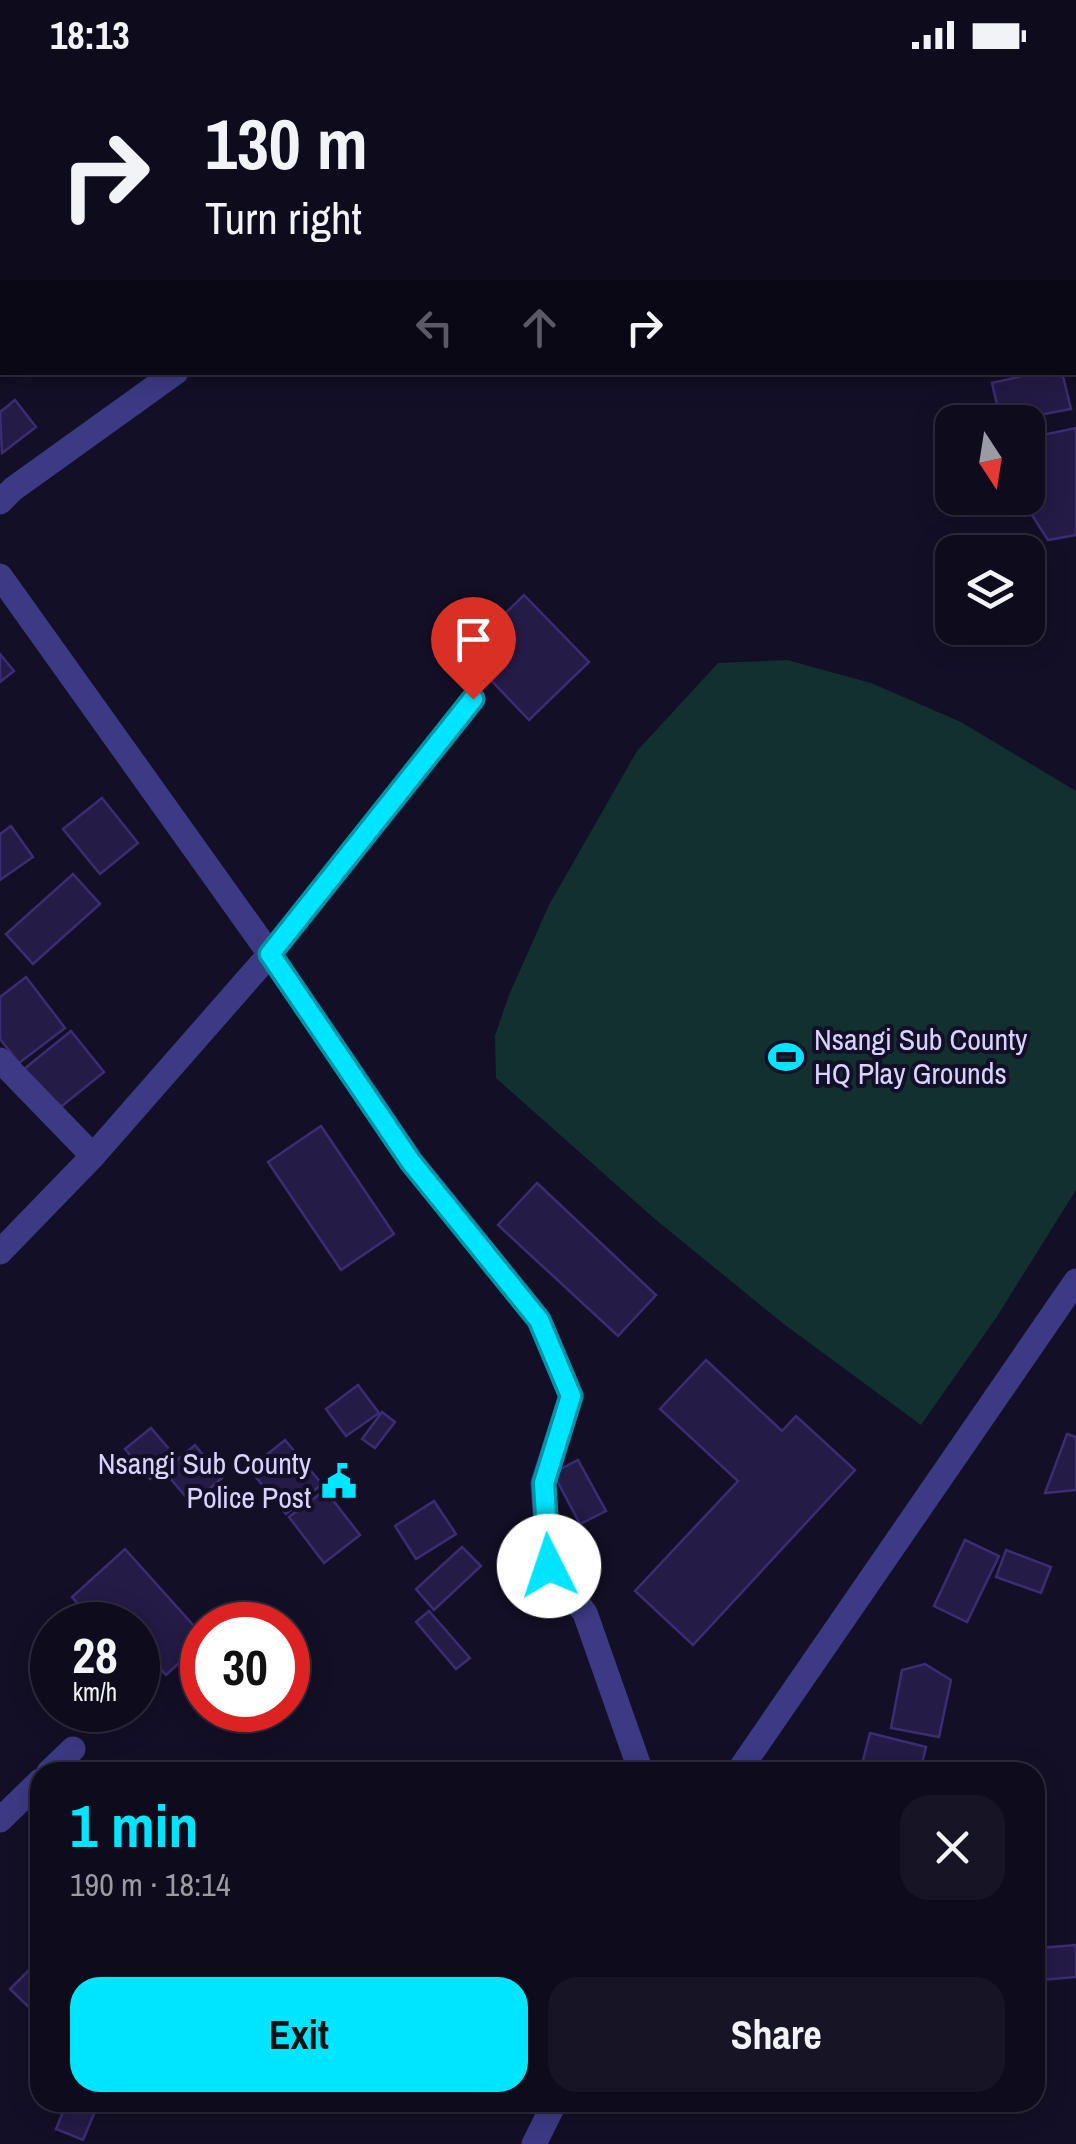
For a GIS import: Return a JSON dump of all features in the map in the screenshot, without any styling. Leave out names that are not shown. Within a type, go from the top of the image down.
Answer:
[{"type":"street","points":[[0,502],[13,488],[172,375]]},
{"type":"street","points":[[0,576],[270,954],[411,1162],[539,1320],[571,1396],[544,1483],[549,1566],[585,1612],[638,1762]]},
{"type":"street","points":[[0,1252],[93,1156],[270,954]]},
{"type":"street","points":[[0,1060],[93,1156]]},
{"type":"street","points":[[745,1762],[1073,1292]]},
{"type":"street","points":[[60,1762],[74,1749]]},
{"type":"street","points":[[0,1820],[30,1791]]},
{"type":"street","points":[[534,2144],[550,2112]]},
{"type":"lane","points":[[270,954],[473,699]]},
{"type":"green space","name":"Nsangi Sub County HQ Play Grounds","points":[[787,660],[871,683],[961,722],[1076,791],[1076,1190],[996,1318],[921,1425],[785,1325],[656,1220],[496,1078],[495,1036],[509,995],[549,905],[637,751],[718,663]]},
{"type":"building","points":[[1026,375],[1063,375],[1071,409],[1045,414],[1045,405],[997,405],[992,383]]},
{"type":"building","points":[[15,400],[36,427],[2,453],[0,412]]},
{"type":"building","points":[[1076,428],[1076,535],[1048,540],[1032,515],[1045,515],[1045,434]]},
{"type":"building","points":[[524,595],[589,662],[529,720],[465,653]]},
{"type":"building","points":[[0,654],[14,671],[0,682]]},
{"type":"building","points":[[102,798],[138,843],[100,874],[63,829]]},
{"type":"building","points":[[11,826],[33,857],[0,880],[0,834]]},
{"type":"building","points":[[73,874],[100,904],[33,964],[6,934]]},
{"type":"building","points":[[26,977],[65,1028],[19,1063],[0,1039],[0,997]]},
{"type":"building","points":[[71,1031],[104,1072],[57,1110],[24,1069]]},
{"type":"building","points":[[321,1126],[394,1234],[341,1270],[268,1162]]},
{"type":"building","points":[[537,1183],[656,1295],[618,1336],[498,1225]]},
{"type":"building","points":[[706,1360],[782,1431],[796,1416],[855,1470],[693,1645],[635,1591],[738,1481],[660,1409]]},
{"type":"building","points":[[358,1385],[379,1413],[346,1436],[326,1409]]},
{"type":"building","points":[[382,1412],[395,1422],[375,1448],[362,1439]]},
{"type":"building","points":[[151,1428],[176,1457],[150,1479],[125,1449]]},
{"type":"building","points":[[1067,1434],[1076,1437],[1076,1490],[1045,1493]]},
{"type":"building","points":[[285,1440],[322,1484],[286,1514],[249,1469]]},
{"type":"building","points":[[195,1445],[222,1478],[192,1504],[164,1471]]},
{"type":"building","points":[[578,1460],[606,1511],[580,1524],[553,1473]]},
{"type":"building","points":[[325,1490],[360,1535],[324,1563],[289,1517]]},
{"type":"building","points":[[434,1501],[456,1534],[416,1559],[395,1526]]},
{"type":"building","points":[[965,1540],[999,1556],[967,1622],[934,1606]]},
{"type":"building","points":[[462,1547],[481,1566],[434,1610],[416,1589]]},
{"type":"building","points":[[125,1549],[180,1610],[180,1662],[166,1675],[160,1668],[160,1602],[76,1602],[72,1597]]},
{"type":"building","points":[[1006,1550],[1051,1567],[1041,1593],[996,1577]]},
{"type":"building","points":[[429,1611],[470,1658],[456,1669],[416,1622]]},
{"type":"building","points":[[925,1664],[951,1680],[939,1737],[891,1728],[902,1670]]},
{"type":"building","points":[[870,1733],[926,1747],[922,1762],[863,1762]]},
{"type":"building","points":[[1076,1945],[1076,1977],[1045,1980],[1045,1948]]},
{"type":"building","points":[[30,1969],[30,2008],[10,1989]]},
{"type":"building","points":[[63,2112],[95,2112],[83,2140],[56,2129]]},
{"type":"place","name":"Nsangi Sub County HQ Play Grounds","points":[[786,1057]]},
{"type":"place","name":"Nsangi Sub County Police Post","points":[[339,1481]]},
{"type":"route","points":[[473,699],[270,954],[411,1162],[539,1320],[571,1396],[544,1483],[549,1566]]}]
